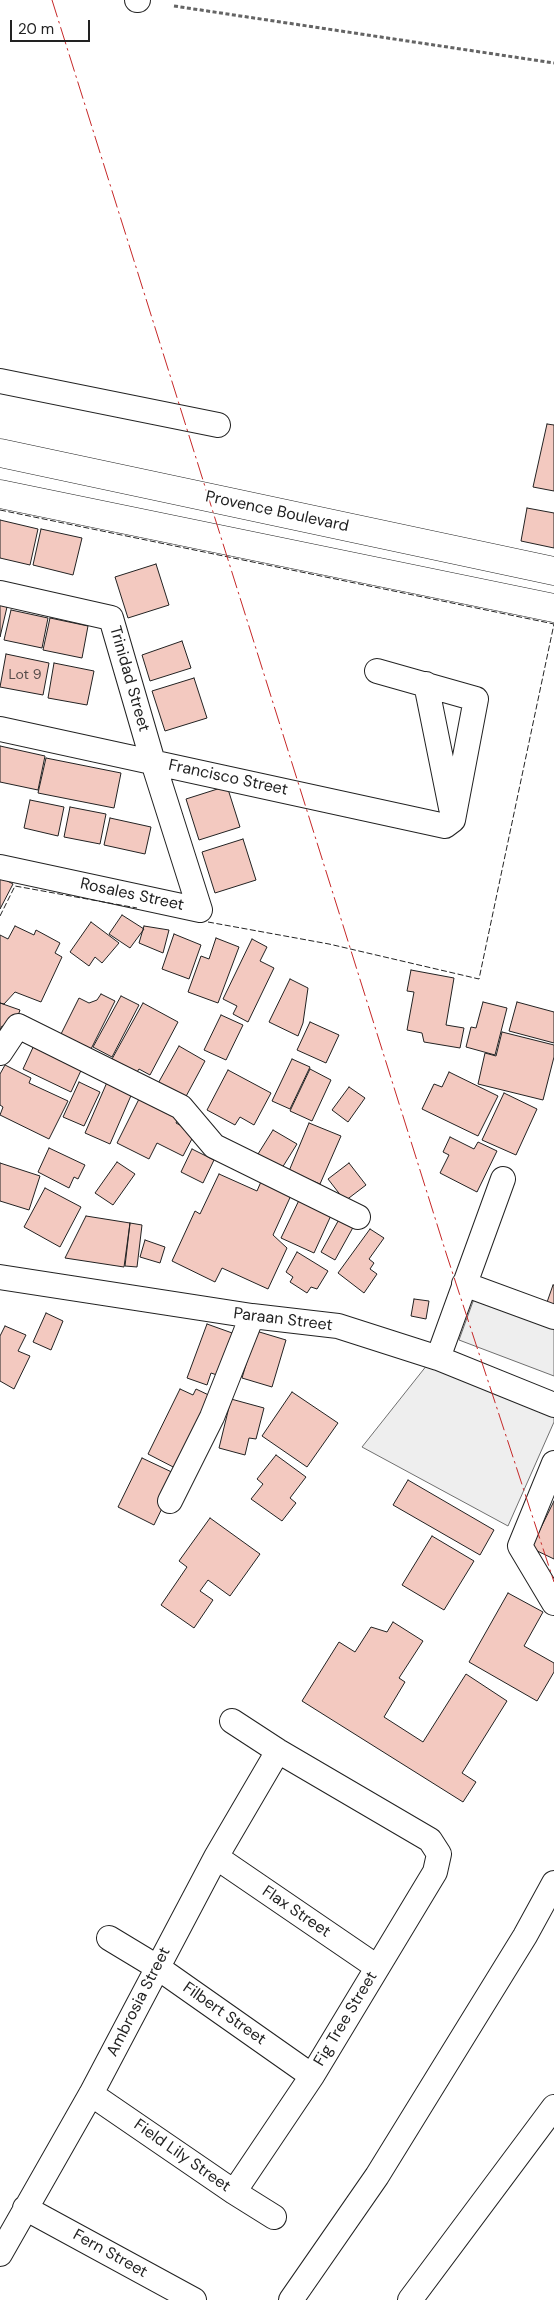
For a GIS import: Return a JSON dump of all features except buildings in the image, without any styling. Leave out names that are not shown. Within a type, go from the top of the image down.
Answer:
[{"type":"street","points":[[0,381],[218,425]]},
{"type":"street","name":"Provence Boulevard","points":[[0,453],[554,571]]},
{"type":"street","points":[[0,494],[554,608]]},
{"type":"street","name":"Trinidad Street","points":[[0,593],[111,618],[153,762]]},
{"type":"street","points":[[377,671],[476,699],[453,820]]},
{"type":"street","points":[[426,684],[453,820]]},
{"type":"street","name":"Francisco Street","points":[[0,729],[445,826],[453,820]]},
{"type":"street","name":"Rosales Street","points":[[0,867],[201,920],[153,762]]},
{"type":"street","points":[[0,1053],[18,1026],[181,1107],[214,1146],[358,1217]]},
{"type":"street","points":[[438,1358],[503,1180]]},
{"type":"street","name":"Paraan Street","points":[[0,1277],[252,1316],[338,1326],[438,1358],[554,1406]]},
{"type":"street","points":[[464,1284],[554,1317]]},
{"type":"street","points":[[170,1501],[212,1416],[252,1316]]},
{"type":"street","points":[[554,1463],[520,1546],[554,1603]]},
{"type":"street","points":[[232,1721],[278,1752]]},
{"type":"street","name":"Fig Tree Street","points":[[234,2192],[312,2076],[435,1872],[439,1854],[430,1840],[278,1752]]},
{"type":"street","name":"Ambrosia Street","points":[[0,2254],[91,2094],[216,1857],[278,1752]]},
{"type":"street","name":"Flax Street","points":[[216,1857],[377,1967]]},
{"type":"street","points":[[291,2300],[378,2176],[525,1936],[554,1883]]},
{"type":"street","name":"Filbert Street","points":[[108,1938],[157,1966],[312,2076]]},
{"type":"street","name":"Field Lily Street","points":[[91,2094],[234,2192],[274,2217]]},
{"type":"street","points":[[410,2300],[554,2107]]},
{"type":"street","name":"Fern Street","points":[[25,2208],[194,2300]]},
{"type":"path","points":[[174,6],[554,63]]},
{"type":"shaded area","points":[[475,1296],[554,1326],[554,1376],[459,1340]]},
{"type":"shaded area","points":[[435,1355],[554,1405],[554,1422],[508,1526],[362,1447]]},
{"type":"fence","points":[[0,510],[554,624]]},
{"type":"fence","points":[[208,922],[329,944],[479,979],[554,624]]},
{"type":"fence","points":[[0,916],[15,886],[137,908]]},
{"type":"power","points":[[52,0],[447,1256],[554,1582]]}]
